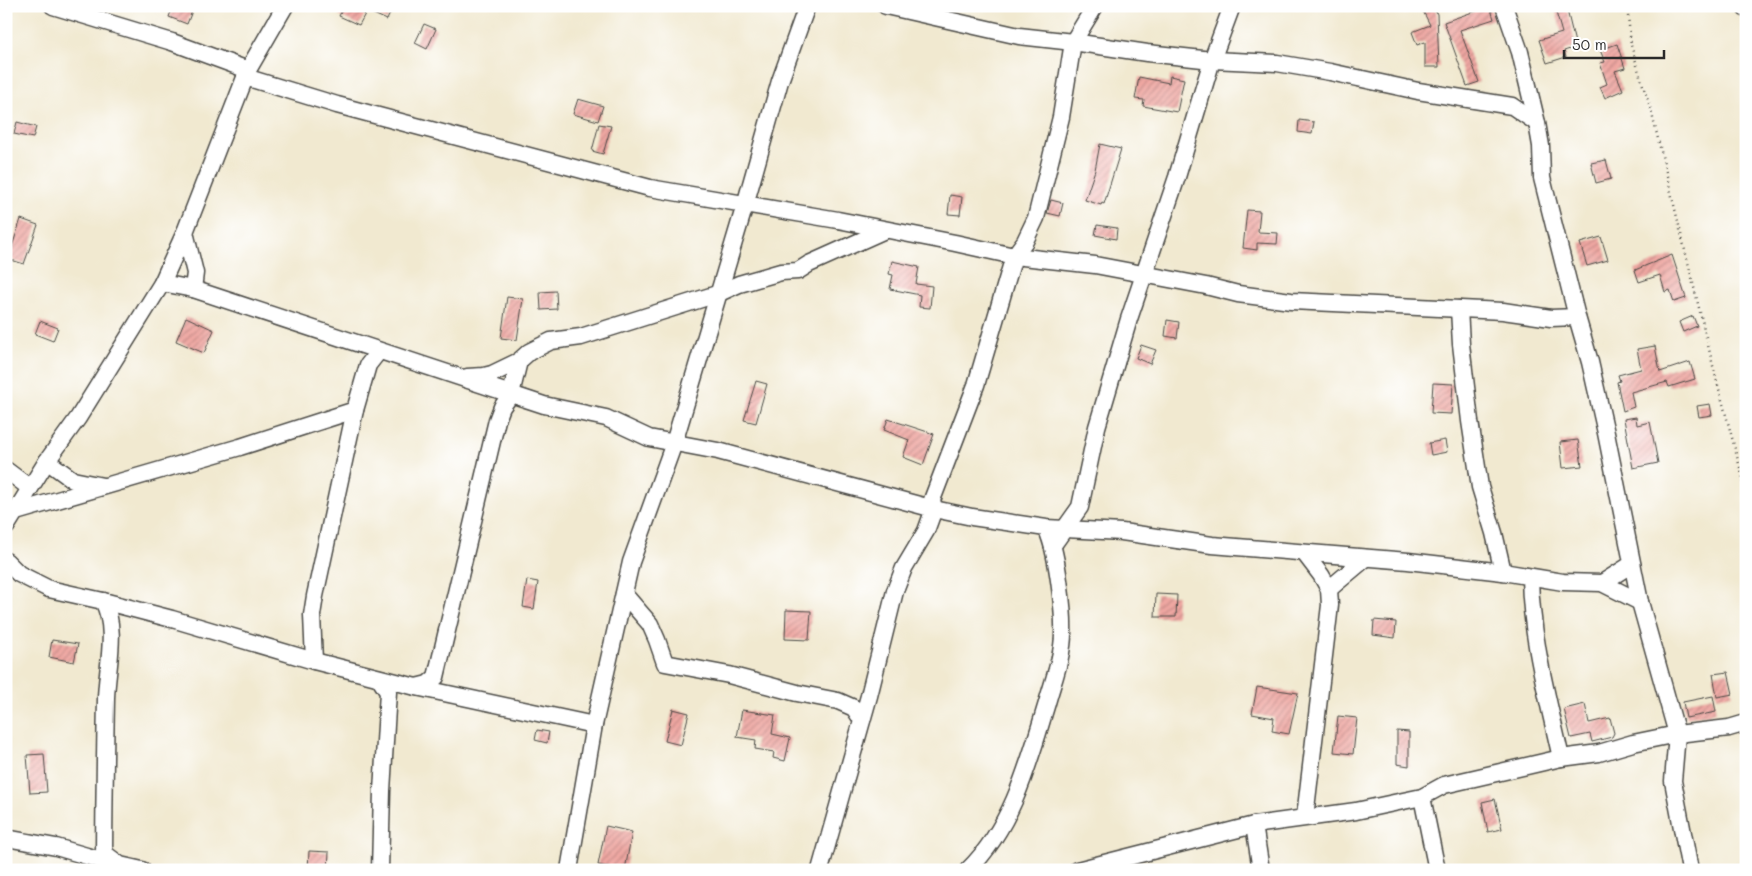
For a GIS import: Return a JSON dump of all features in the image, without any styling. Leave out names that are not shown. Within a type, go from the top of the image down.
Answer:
[{"type":"street","points":[[6,527],[47,461],[78,418],[162,283],[185,232],[247,73],[285,6]]},
{"type":"street","points":[[569,870],[594,724],[631,562],[674,443],[780,81],[807,6]]},
{"type":"street","points":[[886,6],[940,12],[1019,36],[1212,60],[1277,63],[1512,106],[1537,123]]},
{"type":"street","points":[[820,870],[879,661],[895,591],[904,568],[926,531],[934,509],[932,500],[976,385],[1014,256],[1025,241],[1036,218],[1061,117],[1073,42],[1095,6]]},
{"type":"street","points":[[1053,545],[1080,507],[1097,427],[1129,318],[1177,177],[1212,60],[1232,6]]},
{"type":"street","points":[[1504,6],[1520,52],[1537,123],[1541,146],[1542,178],[1576,316],[1590,362],[1640,602],[1677,734],[1673,781],[1690,870]]},
{"type":"street","points":[[59,7],[172,42],[247,73],[337,105],[650,188],[955,243],[1014,256],[1049,259],[1144,274],[1238,294],[1291,300],[1400,307],[1504,311],[1551,318],[1576,316]]},
{"type":"street","points":[[1493,103],[1507,99],[1528,85]]},
{"type":"street","points":[[462,378],[488,376],[519,361],[528,352],[551,341],[581,337],[718,294],[739,284],[772,274],[798,271],[809,264],[885,230]]},
{"type":"street","points":[[185,232],[196,273],[193,290]]},
{"type":"street","points":[[162,283],[193,290],[544,405],[606,418],[649,438],[718,451],[934,509],[972,517],[1046,528],[1122,532],[1212,545],[1503,572],[1563,582],[1602,583],[1640,602]]},
{"type":"street","points":[[1459,308],[1466,382],[1480,487],[1503,572]]},
{"type":"street","points":[[357,344],[368,365]]},
{"type":"street","points":[[314,661],[312,615],[355,410],[368,365],[379,351]]},
{"type":"street","points":[[416,687],[428,684],[436,677],[497,420],[502,407],[511,394],[519,361]]},
{"type":"street","points":[[16,512],[106,487],[355,410]]},
{"type":"street","points":[[47,461],[73,480],[106,487]]},
{"type":"street","points":[[6,470],[30,488]]},
{"type":"street","points":[[912,503],[926,531]]},
{"type":"street","points":[[1080,507],[1087,529]]},
{"type":"street","points":[[968,870],[982,856],[997,834],[1025,776],[1057,668],[1063,634],[1062,607],[1053,545],[1046,528]]},
{"type":"street","points":[[1305,554],[1322,575],[1329,589],[1330,606],[1305,818]]},
{"type":"street","points":[[1329,589],[1366,558]]},
{"type":"street","points":[[6,561],[19,574],[49,589],[133,608],[379,678],[393,687],[416,687],[594,724]]},
{"type":"street","points":[[1602,583],[1632,564]]},
{"type":"street","points":[[1530,577],[1530,601],[1539,656],[1561,758]]},
{"type":"street","points":[[624,594],[650,624],[664,663],[729,675],[797,693],[838,701],[854,708],[862,720]]},
{"type":"street","points":[[104,601],[111,623],[106,695],[109,864]]},
{"type":"street","points":[[111,623],[133,608]]},
{"type":"street","points":[[380,870],[382,791],[393,687]]},
{"type":"street","points":[[1082,869],[1119,864],[1254,826],[1356,812],[1422,797],[1444,785],[1561,758],[1599,753],[1633,743],[1677,734],[1729,728],[1746,722]]},
{"type":"street","points":[[1422,797],[1437,870]]},
{"type":"street","points":[[1254,826],[1260,870]]},
{"type":"street","points":[[6,838],[56,846],[109,864],[142,870]]},
{"type":"path","points":[[1627,6],[1631,45],[1652,110],[1715,374],[1746,490]]},
{"type":"building","points":[[173,6],[179,6],[192,11],[187,24],[169,17]]},
{"type":"building","points":[[344,6],[349,6],[365,14],[359,25],[339,16]]},
{"type":"building","points":[[356,6],[386,6],[392,9],[387,20]]},
{"type":"building","points":[[1433,6],[1437,14],[1439,67],[1425,67],[1425,42],[1417,45],[1412,32],[1430,25],[1423,11]]},
{"type":"building","points":[[1490,6],[1494,19],[1460,30],[1479,82],[1467,86],[1444,22]]},
{"type":"building","points":[[1566,6],[1576,47],[1564,51],[1566,57],[1547,63],[1539,40],[1562,33],[1555,9]]},
{"type":"building","points":[[424,24],[436,29],[427,49],[415,43]]},
{"type":"building","points":[[1617,44],[1625,68],[1615,71],[1623,90],[1605,98],[1600,87],[1607,84],[1600,63],[1605,62],[1600,50]]},
{"type":"building","points":[[1170,76],[1184,79],[1177,112],[1143,106],[1144,100],[1135,99],[1139,77],[1169,83]]},
{"type":"building","points":[[578,99],[603,106],[598,121],[573,114]]},
{"type":"building","points":[[1299,120],[1314,122],[1312,134],[1298,132]]},
{"type":"building","points":[[17,122],[36,127],[33,138],[14,134]]},
{"type":"building","points":[[599,124],[611,126],[603,154],[592,151]]},
{"type":"building","points":[[1100,144],[1121,149],[1104,204],[1102,203],[1101,205],[1085,200],[1095,170]]},
{"type":"building","points":[[1606,160],[1611,179],[1596,183],[1591,163]]},
{"type":"building","points":[[950,195],[962,197],[960,215],[948,214]]},
{"type":"building","points":[[1051,200],[1063,203],[1060,216],[1047,213]]},
{"type":"building","points":[[1247,210],[1260,211],[1258,232],[1278,233],[1277,244],[1257,243],[1257,250],[1243,248]]},
{"type":"building","points":[[21,219],[38,225],[24,264],[8,259]]},
{"type":"building","points":[[1097,225],[1117,228],[1116,239],[1095,235]]},
{"type":"building","points":[[1601,237],[1608,260],[1587,266],[1580,243]]},
{"type":"building","points":[[1672,255],[1686,298],[1674,302],[1670,290],[1665,292],[1660,275],[1639,282],[1635,270]]},
{"type":"building","points":[[892,261],[919,267],[916,284],[932,286],[930,308],[919,307],[920,295],[890,289],[893,275],[889,274]]},
{"type":"building","points":[[556,291],[557,309],[541,310],[540,292]]},
{"type":"building","points":[[507,297],[523,299],[517,340],[501,338]]},
{"type":"building","points":[[1693,316],[1697,326],[1683,332],[1679,322]]},
{"type":"building","points":[[186,317],[214,330],[204,353],[176,341]]},
{"type":"building","points":[[1167,320],[1179,322],[1177,338],[1165,336]]},
{"type":"building","points":[[40,321],[58,328],[53,341],[35,334]]},
{"type":"building","points":[[1141,345],[1156,350],[1150,364],[1136,358]]},
{"type":"building","points":[[1655,346],[1660,372],[1690,362],[1695,379],[1669,387],[1667,382],[1631,392],[1634,407],[1623,411],[1617,382],[1620,381],[1618,375],[1641,369],[1637,349]]},
{"type":"building","points":[[756,381],[767,384],[756,423],[744,420]]},
{"type":"building","points":[[1433,383],[1453,384],[1451,414],[1431,413]]},
{"type":"building","points":[[1710,404],[1712,415],[1699,417],[1697,406]]},
{"type":"building","points":[[1636,417],[1637,425],[1650,422],[1658,463],[1633,468],[1624,419]]},
{"type":"building","points":[[888,419],[934,434],[923,465],[903,457],[909,440],[884,430]]},
{"type":"building","points":[[1445,440],[1447,452],[1431,455],[1429,443]]},
{"type":"building","points":[[1578,440],[1582,466],[1563,468],[1560,442]]},
{"type":"building","points":[[527,580],[538,582],[534,609],[523,607]]},
{"type":"building","points":[[1156,594],[1177,595],[1176,617],[1155,617]]},
{"type":"building","points":[[786,610],[811,611],[809,640],[785,639]]},
{"type":"building","points":[[1374,620],[1396,622],[1395,638],[1373,635]]},
{"type":"building","points":[[52,640],[78,644],[74,662],[49,657]]},
{"type":"building","points":[[1728,672],[1733,694],[1717,697],[1713,674]]},
{"type":"building","points":[[1257,687],[1298,693],[1289,734],[1272,731],[1274,718],[1252,714]]},
{"type":"building","points":[[1713,696],[1716,712],[1686,718],[1683,702]]},
{"type":"building","points":[[1585,704],[1589,723],[1610,718],[1614,733],[1612,737],[1592,742],[1590,734],[1571,738],[1564,709]]},
{"type":"building","points":[[673,709],[689,713],[681,745],[665,741]]},
{"type":"building","points":[[742,710],[775,715],[772,734],[790,738],[785,761],[773,758],[774,752],[755,749],[756,740],[737,737]]},
{"type":"building","points":[[1338,716],[1357,718],[1353,754],[1334,752]]},
{"type":"building","points":[[537,730],[549,732],[547,743],[535,740]]},
{"type":"building","points":[[1397,731],[1409,732],[1409,766],[1397,764]]},
{"type":"building","points":[[44,754],[47,792],[30,793],[27,755]]},
{"type":"building","points":[[1495,799],[1502,829],[1488,832],[1482,802]]},
{"type":"building","points":[[606,826],[632,832],[625,870],[598,865]]},
{"type":"building","points":[[309,851],[329,852],[328,870],[308,870]]}]
